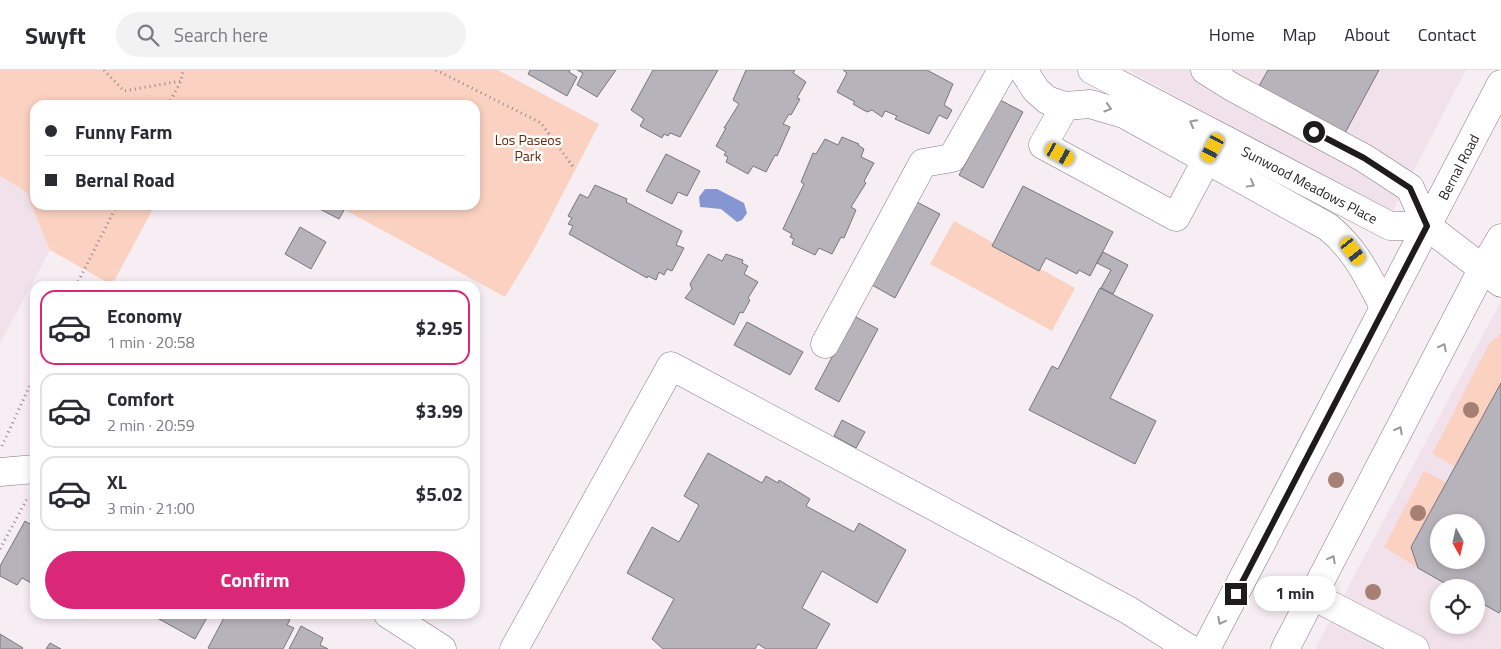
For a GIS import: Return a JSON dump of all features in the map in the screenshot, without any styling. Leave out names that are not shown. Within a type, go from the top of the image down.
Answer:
[{"type":"main road","points":[[825,344],[923,163],[952,158],[1002,70]]},
{"type":"main road","name":"Sunwood Meadows Place","points":[[1023,70],[1036,90],[1046,100],[1065,106],[1090,104],[1107,107],[1213,148],[1390,226],[1427,226]]},
{"type":"main road","name":"Sunwood Meadows Place","points":[[1092,70],[1213,148],[1328,227],[1346,242],[1359,260],[1384,307]]},
{"type":"main road","points":[[1205,70],[1232,87],[1364,158],[1410,188],[1427,226],[1491,277]]},
{"type":"main road","name":"Bernal Road","points":[[1206,649],[1501,84]]},
{"type":"main road","points":[[1065,106],[1043,145],[1176,218],[1213,148]]},
{"type":"main road","points":[[1285,649],[1491,277],[1501,238]]},
{"type":"main road","points":[[514,649],[672,366],[1128,610],[1190,649]]},
{"type":"main road","points":[[0,472],[30,469]]},
{"type":"main road","points":[[1313,596],[1415,649]]},
{"type":"main road","points":[[396,619],[442,649]]},
{"type":"path","points":[[104,70],[124,91],[181,81]]},
{"type":"path","points":[[171,100],[181,81],[183,70]]},
{"type":"path","points":[[436,70],[541,123],[574,168]]},
{"type":"path","points":[[79,281],[114,210]]},
{"type":"path","points":[[0,451],[30,385]]},
{"type":"path","points":[[0,549],[29,496]]},
{"type":"shaded area","points":[[1128,70],[1466,70],[1391,214]]},
{"type":"shaded area","points":[[0,176],[26,192],[30,202],[30,210],[33,210],[50,250],[33,281],[30,281],[30,287],[0,343]]},
{"type":"shaded area","points":[[1501,300],[1501,649],[1315,649],[1500,303]]},
{"type":"green space","name":"Los Paseos Park","points":[[0,70],[498,70],[599,124],[533,251],[505,297],[480,283],[480,281],[476,281],[345,210],[480,210],[480,100],[30,100],[30,202],[26,192],[0,176]]},
{"type":"green space","name":"Los Paseos Park","points":[[33,210],[152,210],[114,281],[105,281],[50,250]]},
{"type":"green space","points":[[954,221],[1075,288],[1052,331],[930,264]]},
{"type":"green space","points":[[1501,333],[1501,383],[1456,467],[1432,454],[1489,344]]},
{"type":"green space","points":[[1424,471],[1447,483],[1411,546],[1418,568],[1384,547]]},
{"type":"water","points":[[705,189],[717,189],[744,203],[747,213],[742,220],[737,222],[721,209],[700,207],[699,197]]},
{"type":"building","points":[[530,70],[570,70],[569,72],[577,77],[567,96],[528,74]]},
{"type":"building","points":[[577,70],[616,70],[597,97],[577,85],[583,73]]},
{"type":"building","points":[[653,70],[718,70],[680,137],[670,133],[668,136],[664,134],[662,138],[640,126],[644,119],[631,110]]},
{"type":"building","points":[[746,70],[795,70],[793,73],[806,82],[797,98],[800,99],[791,115],[789,114],[783,124],[790,127],[777,156],[775,155],[766,172],[753,166],[748,174],[726,162],[728,157],[724,155],[726,152],[716,146],[726,128],[724,128],[739,104],[733,100]]},
{"type":"building","points":[[843,70],[927,70],[953,84],[944,105],[952,110],[947,119],[939,115],[929,134],[895,119],[897,116],[888,112],[885,111],[882,117],[872,110],[867,112],[853,104],[855,102],[837,92],[847,73]]},
{"type":"building","points":[[1268,70],[1379,70],[1345,133],[1259,86]]},
{"type":"building","points":[[1000,100],[1023,112],[983,188],[959,175]]},
{"type":"building","points":[[842,137],[859,144],[864,149],[861,157],[874,163],[864,181],[866,183],[851,207],[856,210],[844,238],[841,237],[832,254],[819,248],[815,255],[792,244],[794,239],[790,237],[792,234],[783,229],[804,184],[801,182],[813,153],[816,154],[825,139],[838,145]]},
{"type":"building","points":[[666,154],[700,171],[687,196],[678,192],[672,204],[646,191]]},
{"type":"building","points":[[595,185],[627,199],[626,202],[682,231],[676,245],[684,248],[672,271],[667,269],[664,275],[659,272],[656,280],[648,276],[647,278],[569,234],[573,226],[568,224],[572,218],[568,216],[580,194],[588,198]]},
{"type":"building","points":[[1023,186],[1113,232],[1090,276],[1079,270],[1077,274],[1046,258],[1039,271],[992,246]]},
{"type":"building","points":[[917,202],[940,214],[895,298],[872,285]]},
{"type":"building","points":[[322,210],[344,210],[339,219]]},
{"type":"building","points":[[300,227],[326,242],[311,269],[285,254]]},
{"type":"building","points":[[1103,252],[1128,265],[1113,294],[1101,288],[1111,270],[1097,263]]},
{"type":"building","points":[[708,254],[722,261],[726,254],[743,260],[742,263],[748,266],[744,274],[758,282],[748,298],[750,300],[743,313],[740,312],[734,325],[685,298],[692,289],[690,284]]},
{"type":"building","points":[[1100,288],[1153,315],[1110,398],[1156,421],[1135,464],[1029,410],[1052,366],[1058,369]]},
{"type":"building","points":[[854,316],[878,329],[839,402],[815,389]]},
{"type":"building","points":[[747,322],[803,352],[790,375],[734,345]]},
{"type":"building","points":[[1501,383],[1501,610],[1499,613],[1485,605],[1485,579],[1437,579],[1418,568],[1411,547]]},
{"type":"building","points":[[842,420],[865,432],[856,448],[834,436]]},
{"type":"building","points":[[708,453],[762,483],[766,476],[778,483],[779,480],[810,499],[806,506],[854,532],[859,523],[906,550],[877,603],[822,571],[802,608],[830,624],[816,649],[766,649],[758,644],[755,649],[663,649],[652,639],[674,599],[627,573],[652,527],[679,542],[699,505],[684,496]]},
{"type":"building","points":[[25,521],[30,524],[30,582],[22,578],[17,585],[0,576],[0,566]]},
{"type":"building","points":[[159,619],[206,619],[195,639]]},
{"type":"building","points":[[223,619],[288,619],[290,620],[287,625],[294,628],[283,649],[208,648]]},
{"type":"building","points":[[301,626],[323,638],[320,645],[328,649],[289,649]]},
{"type":"building","points":[[0,634],[23,648],[0,649]]},
{"type":"building","points":[[50,643],[61,649],[46,649]]},
{"type":"route","points":[[1236,594],[1427,226],[1410,188],[1364,158],[1314,132]]}]
